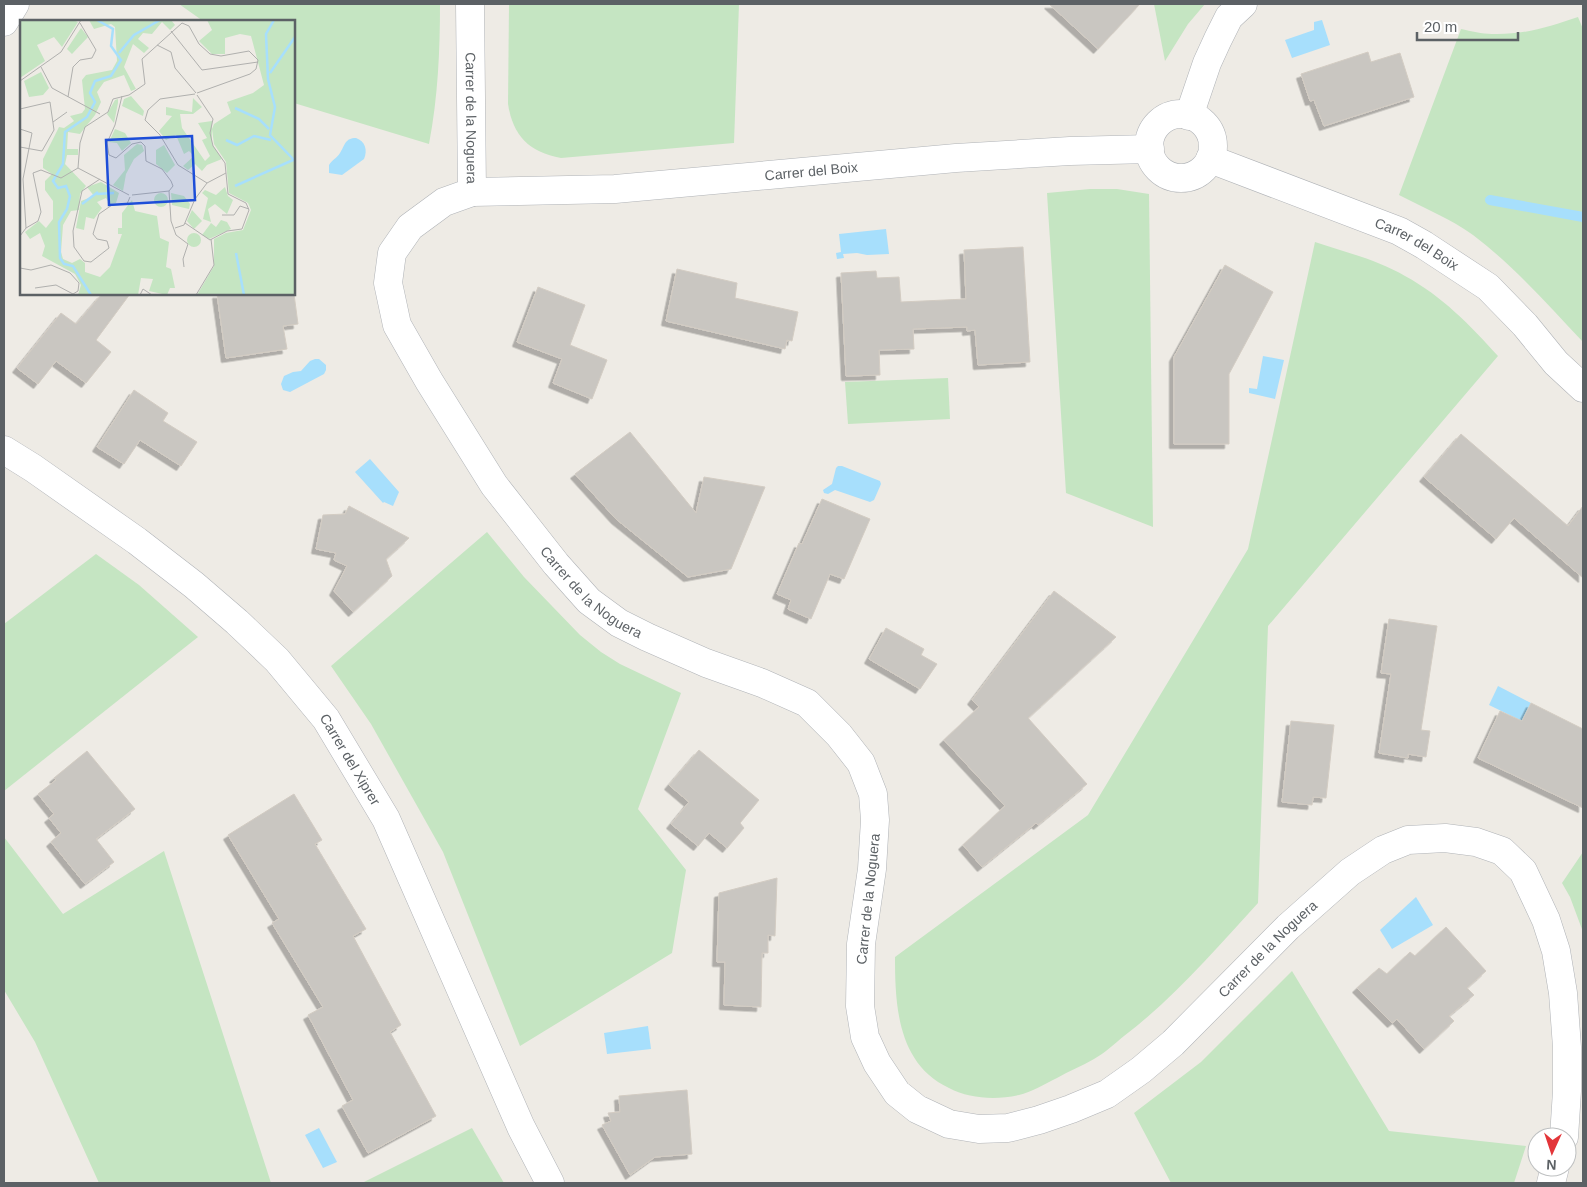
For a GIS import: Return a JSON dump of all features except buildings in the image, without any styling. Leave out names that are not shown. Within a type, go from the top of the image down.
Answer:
[{"type":"street","points":[[4,22],[15,4]]},
{"type":"street","name":"Carrer de la Noguera","points":[[470,4],[472,192],[444,202],[410,227],[392,253],[388,283],[397,325],[429,381],[494,485],[556,564],[589,601],[619,623],[647,637],[706,663],[762,683],[807,703],[839,735],[861,763],[873,794],[875,820],[872,869],[861,944],[860,1006],[865,1037],[878,1063],[898,1093],[917,1109],[949,1124],[979,1129],[1008,1128],[1039,1120],[1071,1110],[1107,1094],[1141,1070],[1173,1043],[1288,927],[1350,872],[1382,850],[1408,840],[1445,838],[1476,842],[1502,852],[1523,871],[1546,920],[1556,951],[1563,993],[1567,1047],[1565,1127]]},
{"type":"street","points":[[1189,116],[1207,62],[1218,39],[1229,18],[1243,4]]},
{"type":"street","points":[[1189,116],[1199,120],[1207,127],[1212,137],[1213,148],[1210,159],[1196,175],[1185,178],[1174,177],[1165,174],[1157,167],[1152,158],[1150,139],[1154,130],[1169,117],[1189,116]]},
{"type":"street","name":"Carrer del Boix","points":[[472,192],[615,189],[956,158],[1150,148]]},
{"type":"street","name":"Carrer del Boix","points":[[1210,159],[1399,232],[1424,245],[1488,287],[1525,325],[1556,363],[1583,388]]},
{"type":"street","name":"Carrer del Xiprer","points":[[4,450],[129,535],[194,585],[277,660],[326,719],[386,820],[522,1127],[550,1183]]},
{"type":"green space","points":[[179,4],[440,4],[438,74],[429,144],[295,103],[295,20],[202,20]]},
{"type":"green space","points":[[509,4],[739,4],[734,143],[561,158],[540,152],[531,147],[524,141],[514,125],[508,104]]},
{"type":"green space","points":[[1154,4],[1205,4],[1188,24],[1165,61]]},
{"type":"green space","points":[[1578,17],[1583,29],[1583,342],[1530,286],[1473,235],[1456,224],[1399,195],[1461,29],[1488,34],[1525,32]]},
{"type":"green space","points":[[1090,189],[1117,189],[1149,194],[1153,527],[1066,493],[1047,193]]},
{"type":"green space","points":[[1315,242],[1384,265],[1418,284],[1455,312],[1498,356],[1268,626],[1258,903],[1160,1006],[1098,1057],[1038,1088],[1019,1095],[983,1098],[957,1092],[932,1078],[919,1064],[910,1049],[903,1032],[899,1014],[896,995],[895,957],[1088,815],[1248,549]]},
{"type":"green space","points":[[948,378],[950,419],[848,424],[845,382]]},
{"type":"green space","points":[[487,532],[524,577],[580,635],[620,664],[681,693],[638,809],[686,870],[672,953],[520,1046],[443,852],[371,724],[331,666]]},
{"type":"green space","points":[[96,554],[139,585],[198,637],[4,791],[4,624]]},
{"type":"green space","points":[[4,837],[63,914],[164,851],[271,1183],[99,1183],[35,1042],[4,990]]},
{"type":"green space","points":[[1583,852],[1583,932],[1570,897],[1562,883]]},
{"type":"green space","points":[[1292,971],[1389,1131],[1526,1146],[1514,1183],[1171,1183],[1134,1113],[1201,1062]]},
{"type":"green space","points":[[472,1128],[504,1183],[362,1183]]},
{"type":"water","points":[[1322,20],[1330,45],[1292,58],[1285,40],[1314,30],[1314,22]]},
{"type":"water","points":[[356,138],[362,141],[365,146],[364,159],[342,175],[329,173],[329,165],[339,155],[346,142]]},
{"type":"water","points":[[886,229],[889,254],[843,254],[844,258],[837,259],[836,253],[841,252],[839,234]]},
{"type":"water","points":[[1263,356],[1284,360],[1275,399],[1249,393],[1249,388],[1257,389]]},
{"type":"water","points":[[319,359],[326,365],[324,374],[290,392],[283,390],[281,384],[284,376],[301,371],[310,361]]},
{"type":"water","points":[[370,459],[399,492],[393,506],[383,503],[355,472]]},
{"type":"water","points":[[838,466],[880,481],[881,484],[874,500],[870,502],[835,490],[828,494],[824,493],[823,490],[832,484]]},
{"type":"water","points":[[1498,686],[1531,703],[1522,721],[1489,705]]},
{"type":"water","points":[[1416,897],[1433,925],[1392,949],[1380,930]]},
{"type":"water","points":[[648,1026],[651,1049],[607,1054],[604,1033]]},
{"type":"water","points":[[319,1128],[337,1162],[323,1168],[305,1135]]},
{"type":"waterway","points":[[1490,200],[1583,217]]}]
